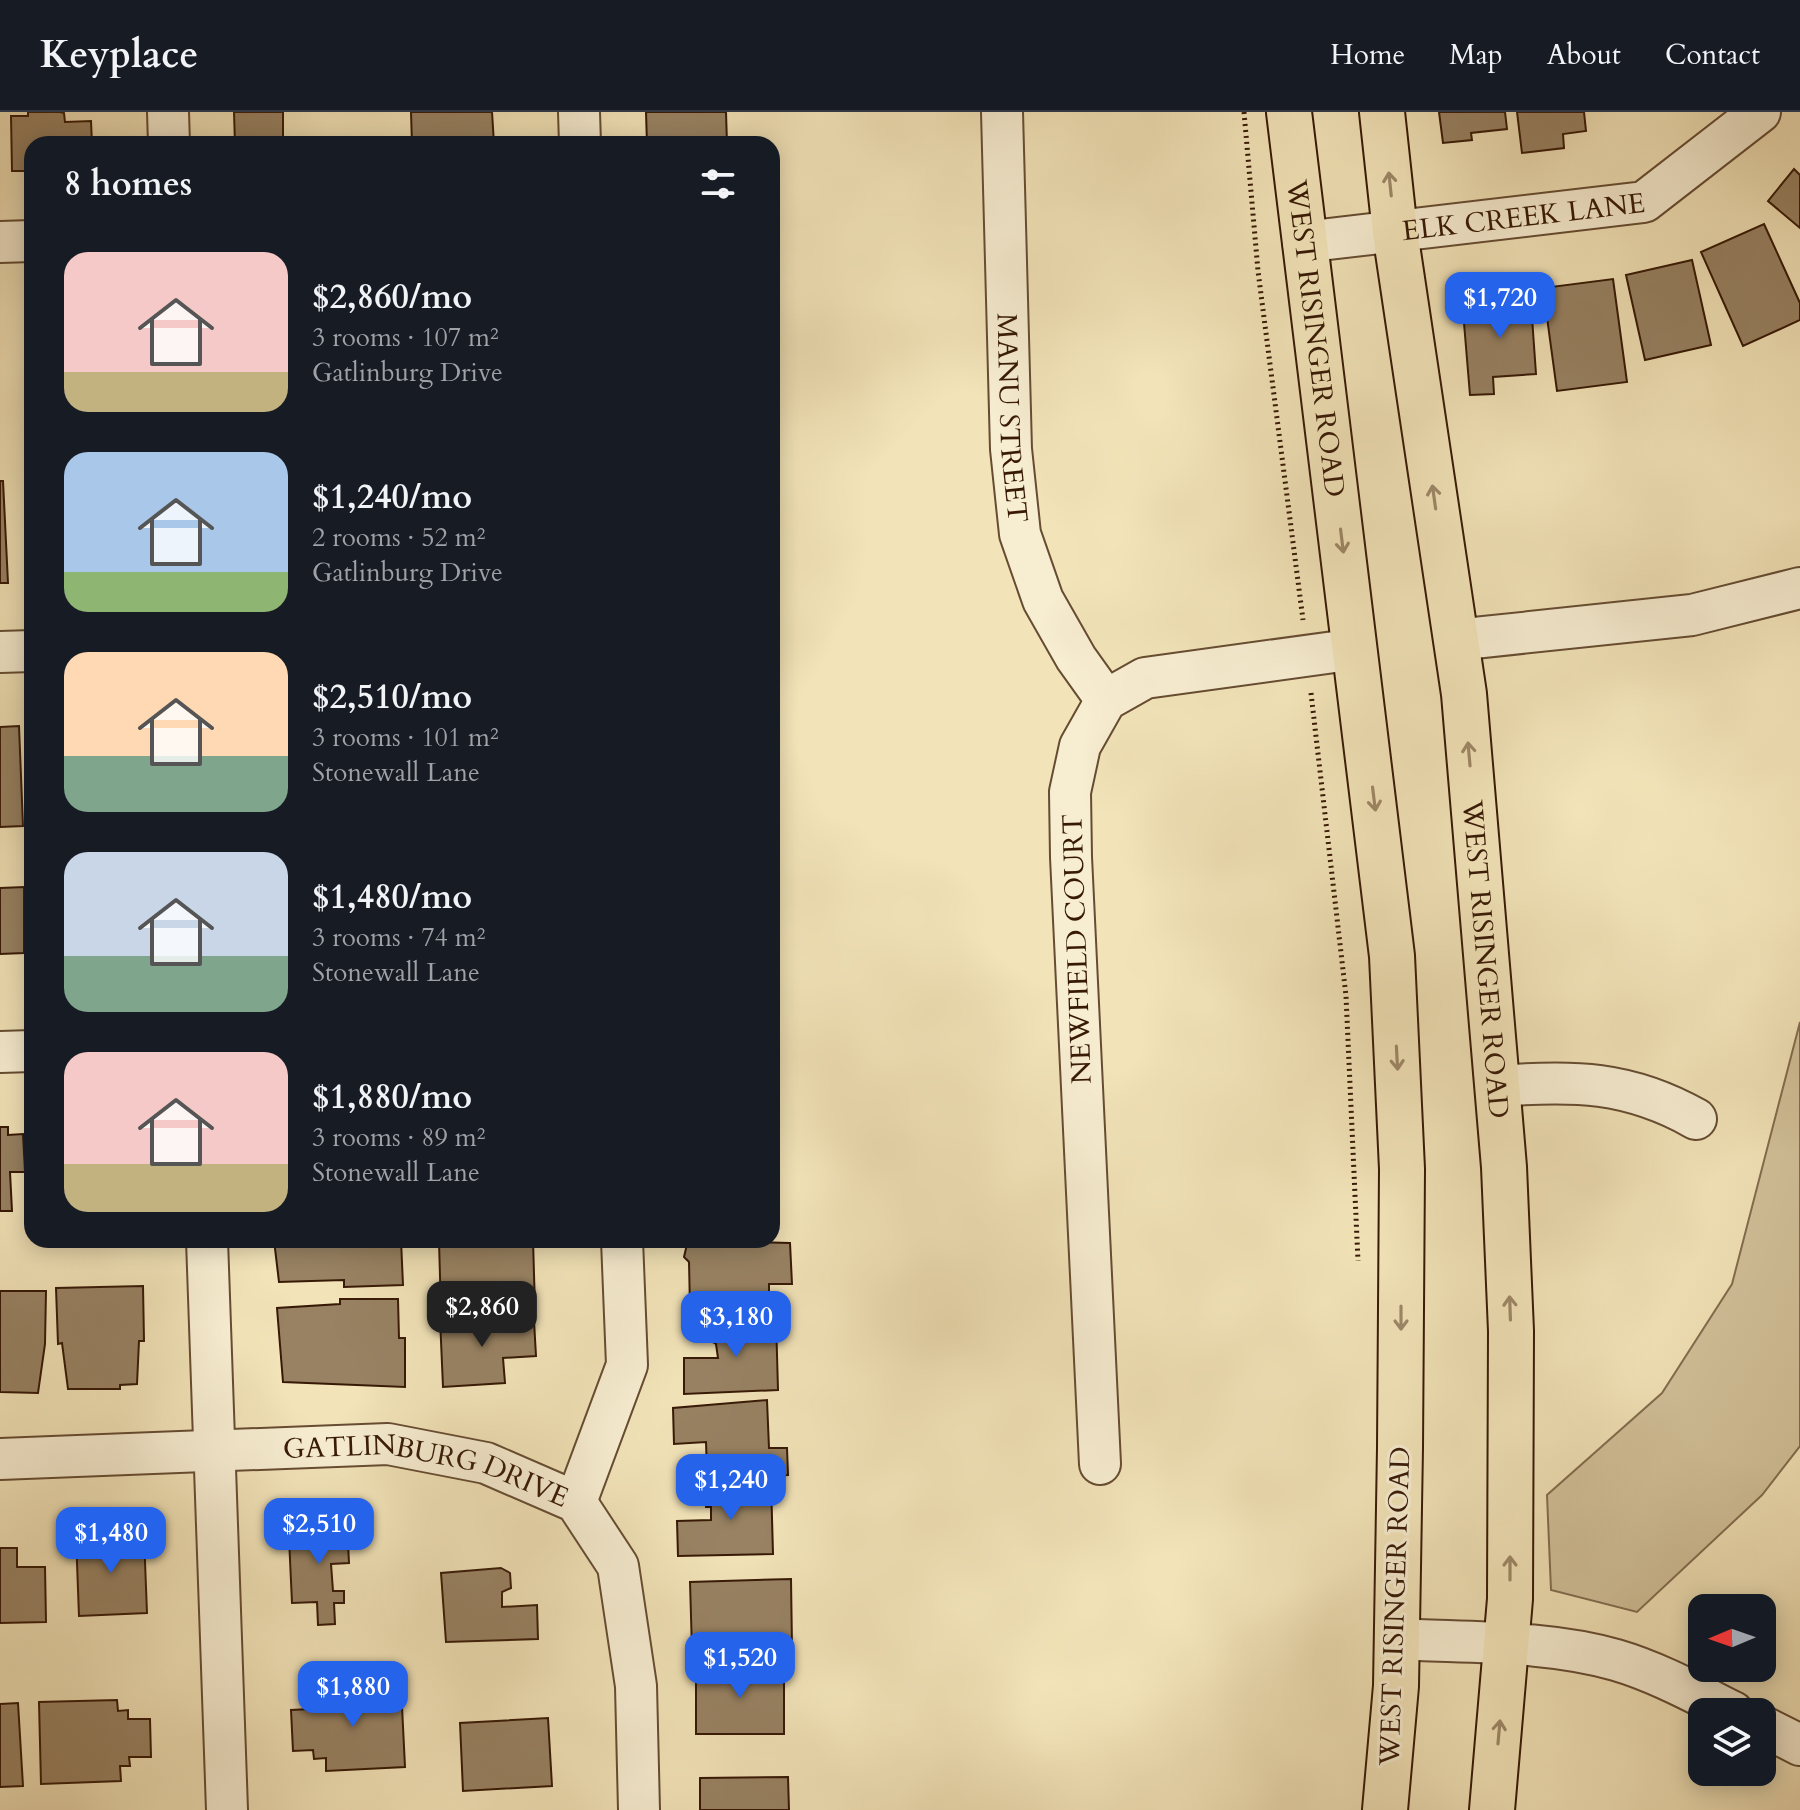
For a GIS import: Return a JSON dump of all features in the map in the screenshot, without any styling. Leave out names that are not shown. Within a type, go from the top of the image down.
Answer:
[{"type":"main road","name":"WEST RISINGER ROAD","points":[[1289,112],[1392,956],[1401,1154],[1396,1639],[1385,1810]]},
{"type":"main road","name":"WEST RISINGER ROAD","points":[[1382,112],[1395,232],[1464,694],[1498,1086],[1511,1331],[1510,1599],[1492,1810]]},
{"type":"street","points":[[168,112],[169,136]]},
{"type":"street","points":[[579,112],[580,136]]},
{"type":"street","name":"MANU STREET","points":[[1002,112],[1011,449],[1020,534],[1043,600],[1076,658],[1106,700]]},
{"type":"street","name":"ELK CREEK LANE","points":[[1303,242],[1644,202],[1760,112]]},
{"type":"street","points":[[0,242],[24,241]]},
{"type":"street","points":[[1455,640],[1692,615],[1800,588]]},
{"type":"street","points":[[1106,700],[1145,678],[1356,649]]},
{"type":"street","points":[[0,652],[24,651]]},
{"type":"street","name":"NEWFIELD COURT","points":[[1100,1464],[1070,792],[1080,746],[1106,700]]},
{"type":"street","points":[[0,1052],[24,1051]]},
{"type":"street","points":[[1498,1086],[1563,1081],[1619,1087],[1664,1101],[1696,1119]]},
{"type":"street","points":[[207,1248],[227,1810]]},
{"type":"street","points":[[576,1502],[627,1365],[622,1248]]},
{"type":"street","name":"GATLINBURG DRIVE","points":[[0,1459],[388,1444],[486,1463],[576,1502],[618,1566],[636,1686],[639,1810]]},
{"type":"street","points":[[1396,1639],[1506,1646],[1615,1660],[1705,1698]]},
{"type":"street","points":[[1776,1733],[1800,1745]]},
{"type":"shaded area","points":[[1800,1022],[1800,1446],[1762,1495],[1637,1612],[1551,1590],[1547,1495],[1662,1393],[1732,1284]]},
{"type":"building","points":[[28,112],[60,112],[64,113],[65,122],[91,121],[92,136],[24,136],[24,171],[12,171],[11,116],[28,116]]},
{"type":"building","points":[[234,112],[283,112],[283,136],[235,136]]},
{"type":"building","points":[[411,112],[492,112],[494,136],[412,136]]},
{"type":"building","points":[[646,112],[726,112],[727,136],[647,136]]},
{"type":"building","points":[[1439,112],[1505,112],[1507,129],[1471,133],[1472,140],[1443,143]]},
{"type":"building","points":[[1517,112],[1584,112],[1586,131],[1563,134],[1564,148],[1522,153]]},
{"type":"building","points":[[1794,169],[1800,175],[1800,228],[1768,201]]},
{"type":"building","points":[[1764,224],[1800,303],[1800,320],[1743,346],[1701,252]]},
{"type":"building","points":[[1692,260],[1711,345],[1645,360],[1626,275]]},
{"type":"building","points":[[1613,279],[1627,382],[1557,391],[1543,288]]},
{"type":"building","points":[[1530,289],[1536,374],[1493,377],[1494,394],[1470,395],[1463,311],[1486,310],[1485,292]]},
{"type":"building","points":[[0,481],[3,481],[8,583],[0,583]]},
{"type":"building","points":[[19,726],[23,826],[0,827],[0,727]]},
{"type":"building","points":[[24,887],[24,953],[0,954],[0,888]]},
{"type":"building","points":[[0,1127],[8,1127],[8,1135],[23,1134],[24,1172],[10,1172],[12,1211],[0,1211]]},
{"type":"building","points":[[780,1243],[790,1243],[792,1284],[769,1284],[769,1305],[690,1308],[689,1262],[684,1257],[686,1248],[780,1248]]},
{"type":"building","points":[[275,1248],[401,1248],[403,1285],[344,1287],[344,1280],[279,1282]]},
{"type":"building","points":[[439,1248],[533,1248],[535,1308],[441,1310]]},
{"type":"building","points":[[143,1286],[144,1341],[139,1341],[137,1384],[120,1385],[120,1389],[68,1389],[62,1343],[58,1344],[56,1288]]},
{"type":"building","points":[[0,1291],[46,1291],[45,1344],[38,1393],[0,1392]]},
{"type":"building","points":[[340,1299],[398,1299],[399,1338],[405,1338],[405,1387],[283,1382],[277,1308],[340,1304]]},
{"type":"building","points":[[493,1315],[493,1322],[534,1321],[536,1356],[503,1358],[505,1383],[443,1387],[440,1318]]},
{"type":"building","points":[[776,1319],[778,1390],[684,1394],[684,1358],[718,1358],[716,1344],[707,1339],[706,1325],[713,1320]]},
{"type":"building","points":[[767,1400],[769,1448],[787,1448],[788,1475],[767,1476],[767,1470],[707,1472],[706,1442],[674,1444],[673,1408]]},
{"type":"building","points":[[771,1482],[773,1554],[678,1556],[677,1521],[711,1520],[711,1507],[706,1507],[706,1483]]},
{"type":"building","points":[[331,1518],[331,1524],[347,1524],[349,1563],[331,1564],[333,1591],[344,1591],[344,1603],[334,1603],[335,1624],[318,1625],[317,1602],[292,1603],[289,1538],[308,1537],[307,1520]]},
{"type":"building","points":[[76,1536],[144,1536],[147,1613],[79,1616]]},
{"type":"building","points":[[0,1548],[17,1548],[17,1567],[45,1567],[46,1622],[0,1623]]},
{"type":"building","points":[[501,1568],[510,1573],[511,1588],[502,1592],[502,1607],[537,1605],[538,1639],[446,1642],[441,1573]]},
{"type":"building","points":[[791,1579],[792,1647],[692,1650],[690,1582]]},
{"type":"building","points":[[784,1665],[784,1734],[696,1734],[696,1666]]},
{"type":"building","points":[[401,1686],[405,1767],[326,1771],[326,1758],[314,1759],[313,1750],[293,1751],[291,1710],[310,1709],[310,1701],[320,1701],[320,1690]]},
{"type":"building","points":[[117,1700],[118,1711],[128,1710],[128,1719],[150,1719],[151,1757],[129,1757],[130,1766],[120,1766],[121,1781],[41,1784],[39,1702]]},
{"type":"building","points":[[18,1703],[23,1786],[0,1787],[0,1704]]},
{"type":"building","points":[[548,1718],[552,1786],[463,1791],[460,1723]]},
{"type":"building","points":[[788,1777],[789,1810],[700,1810],[700,1778]]}]
